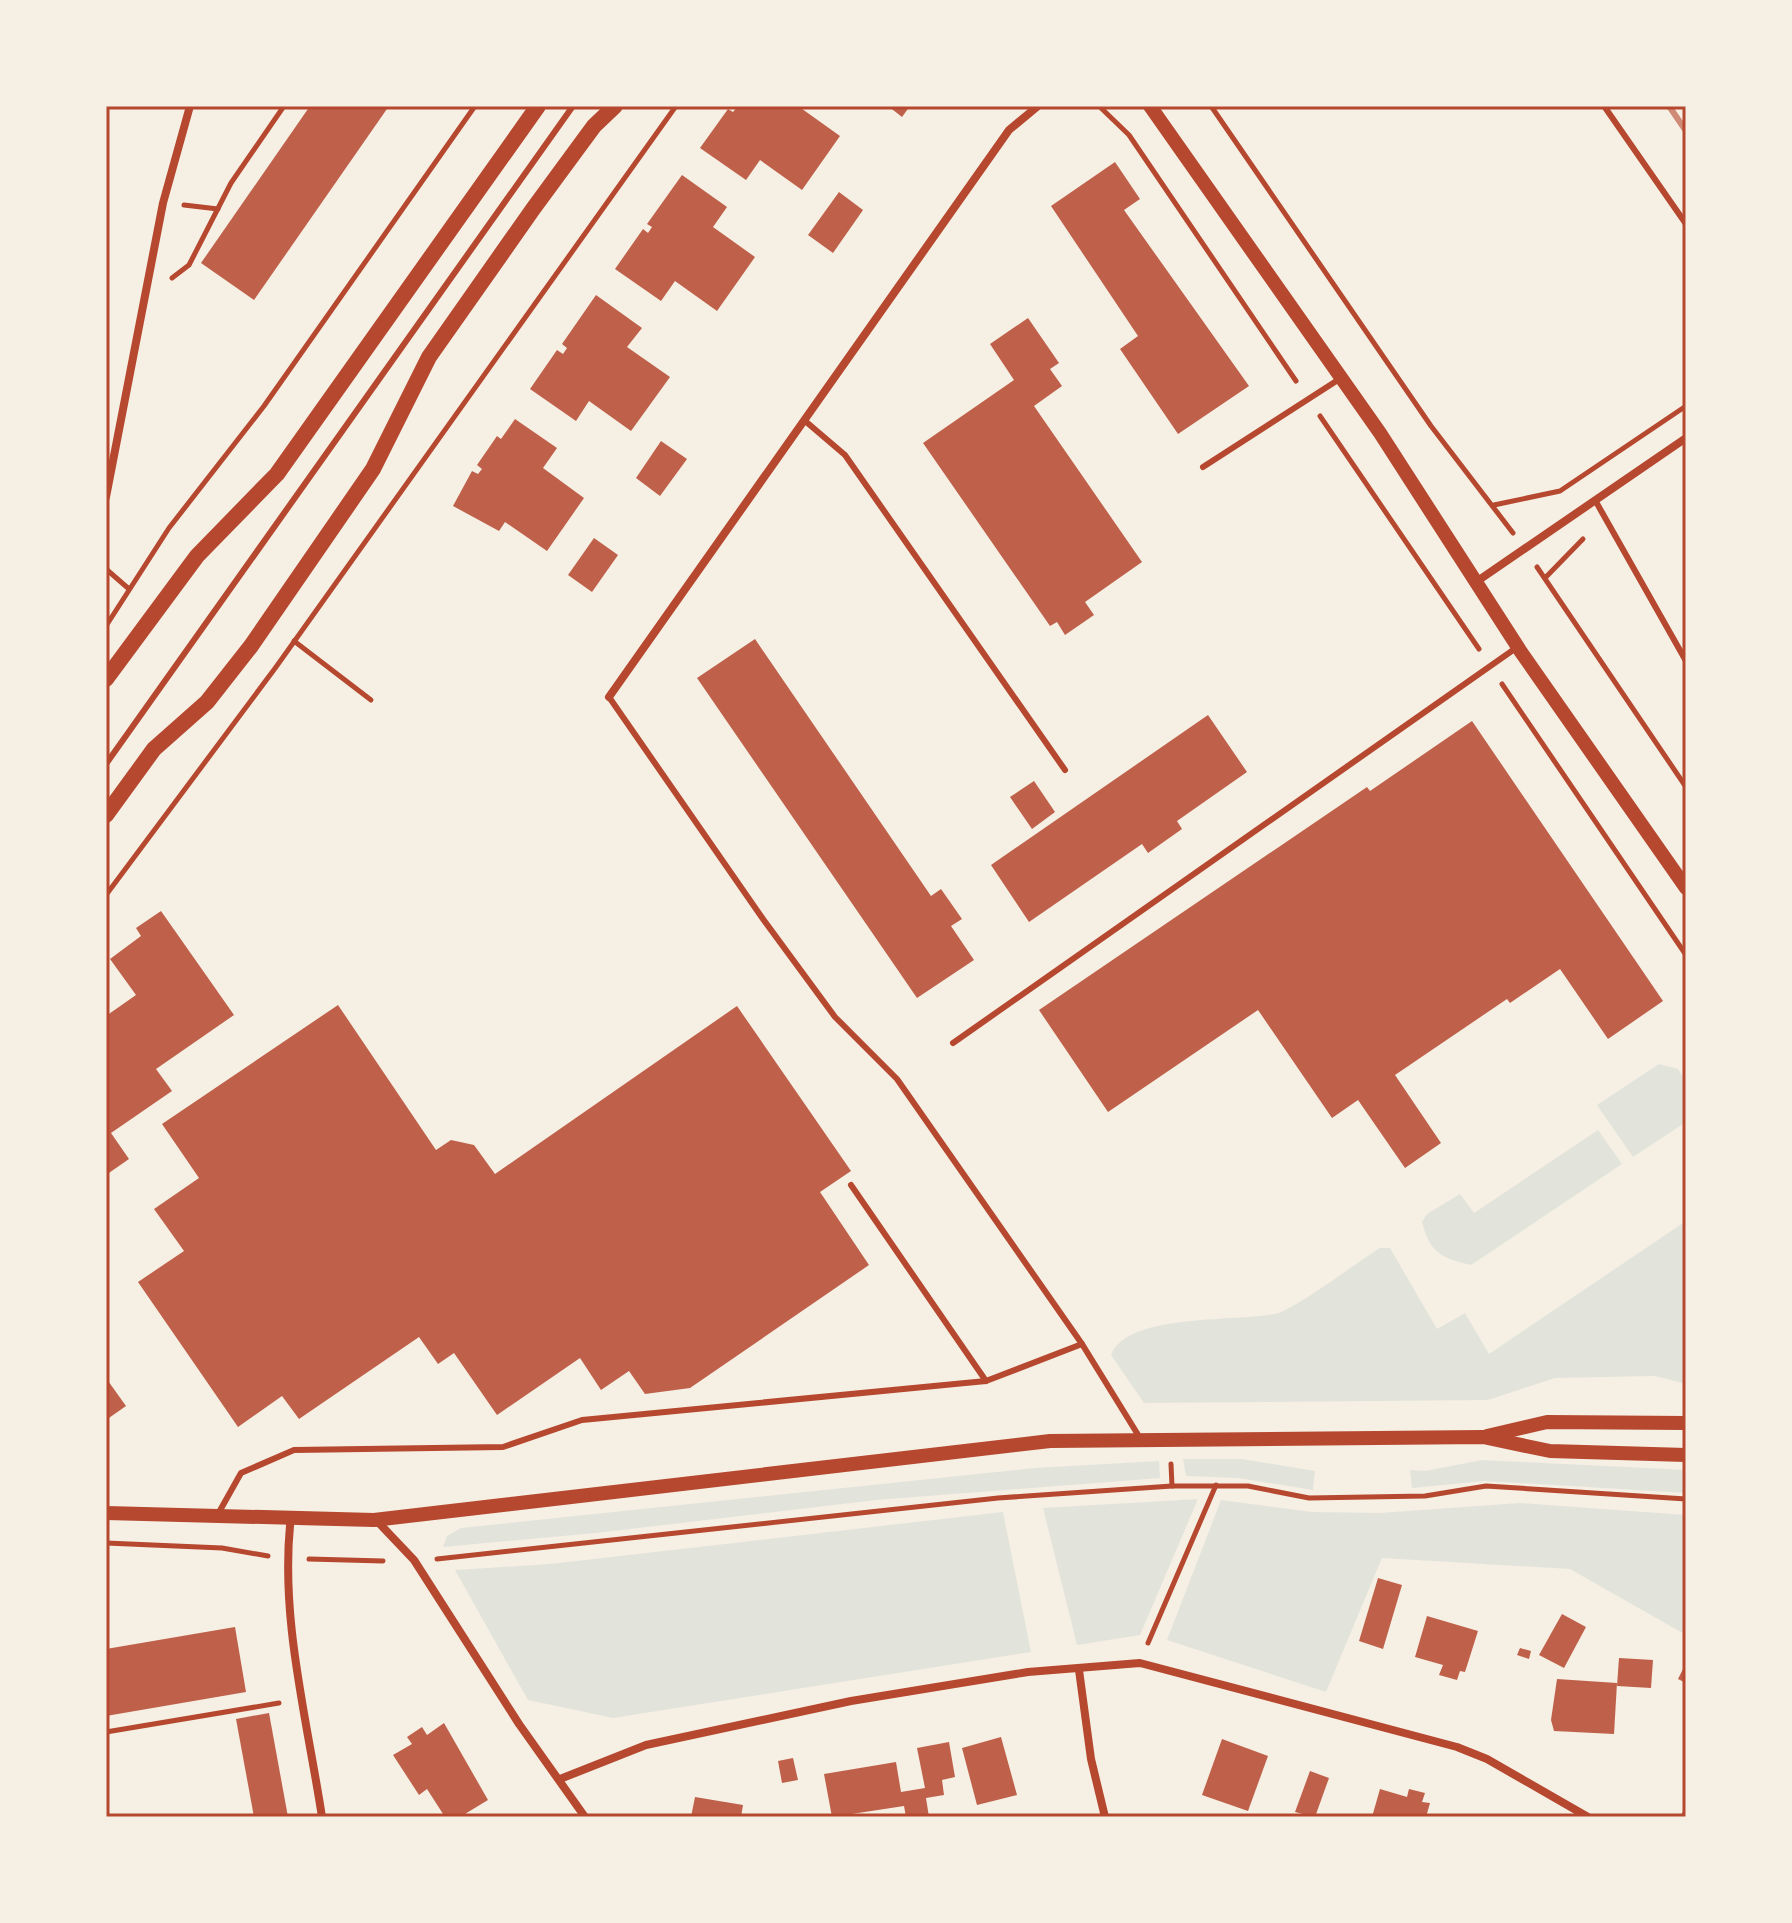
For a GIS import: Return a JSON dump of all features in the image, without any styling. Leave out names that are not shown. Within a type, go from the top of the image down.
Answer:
[{"type":"main road","points":[[106,679],[197,556],[277,474],[538,106]]},
{"type":"main road","points":[[106,815],[154,749],[207,702],[251,646],[373,469],[429,357],[594,126],[615,106]]},
{"type":"street","points":[[106,497],[163,203],[190,106]]},
{"type":"street","points":[[609,697],[1009,130],[1038,106]]},
{"type":"street","points":[[1150,106],[1341,378],[1518,647],[1686,888]]},
{"type":"street","points":[[1476,582],[1686,438]]},
{"type":"street","points":[[1483,1437],[1547,1422],[1686,1423]]},
{"type":"street","points":[[106,1513],[291,1515],[374,1520],[1050,1441],[1483,1437],[1550,1451],[1686,1455]]},
{"type":"street","points":[[291,1515],[286,1557],[290,1612],[322,1817]]},
{"type":"street","points":[[374,1520],[414,1560],[519,1724],[585,1817]]},
{"type":"street","points":[[560,1779],[646,1745],[836,1704],[1028,1672],[1140,1663],[1457,1747],[1487,1759],[1588,1817]]},
{"type":"street","points":[[1079,1670],[1091,1759],[1105,1817]]},
{"type":"lane","points":[[106,764],[573,106]]},
{"type":"lane","points":[[1604,106],[1686,224]]},
{"type":"lane","points":[[1203,467],[1341,378]]},
{"type":"lane","points":[[804,420],[845,455],[1065,770]]},
{"type":"lane","points":[[1595,500],[1686,661]]},
{"type":"lane","points":[[953,1043],[1518,647]]},
{"type":"lane","points":[[609,697],[835,1017],[897,1079],[1082,1344],[1142,1440]]},
{"type":"lane","points":[[851,1185],[986,1381]]},
{"type":"lane","points":[[218,1514],[241,1473],[294,1450],[503,1447],[582,1420],[986,1381],[1082,1344]]},
{"type":"path","points":[[148,280],[172,278],[189,265],[252,149],[284,106]]},
{"type":"path","points":[[106,626],[129,589],[475,106]]},
{"type":"path","points":[[106,895],[294,641],[676,106]]},
{"type":"path","points":[[1099,106],[1129,135],[1686,955]]},
{"type":"path","points":[[1211,106],[1431,426],[1494,505],[1686,787]]},
{"type":"path","points":[[163,203],[218,209]]},
{"type":"path","points":[[1494,505],[1560,491],[1686,406]]},
{"type":"path","points":[[106,569],[138,597]]},
{"type":"path","points":[[294,641],[371,700]]},
{"type":"path","points":[[286,1557],[350,1562],[414,1560],[998,1498],[1216,1485],[1248,1486],[1309,1498],[1425,1496],[1486,1486],[1686,1499]]},
{"type":"path","points":[[1140,1663],[1216,1485]]},
{"type":"path","points":[[106,1543],[222,1548],[258,1555]]},
{"type":"path","points":[[106,1732],[304,1699]]},
{"type":"path","points":[[1683,1817],[1686,1811]]},
{"type":"shaded area","points":[[1659,1064],[1678,1069],[1686,1081],[1686,1122],[1633,1157],[1597,1105]]},
{"type":"shaded area","points":[[1598,1130],[1622,1164],[1471,1265],[1452,1260],[1433,1247],[1422,1222],[1427,1214],[1460,1194],[1474,1213]]},
{"type":"shaded area","points":[[1686,1221],[1686,1384],[1655,1376],[1555,1378],[1488,1400],[1144,1403],[1111,1355],[1121,1342],[1138,1332],[1160,1326],[1275,1314],[1311,1295],[1380,1248],[1390,1248],[1437,1329],[1465,1313],[1489,1354]]},
{"type":"shaded area","points":[[1183,1459],[1242,1459],[1315,1471],[1313,1490],[1238,1478],[1186,1476]]},
{"type":"shaded area","points":[[1482,1460],[1686,1470],[1686,1493],[1485,1481],[1412,1488],[1410,1470],[1425,1471]]},
{"type":"shaded area","points":[[1159,1461],[1160,1478],[876,1500],[596,1533],[443,1547],[447,1536],[461,1528],[1035,1468]]},
{"type":"shaded area","points":[[1198,1499],[1140,1635],[1077,1645],[1043,1508]]},
{"type":"shaded area","points":[[1221,1500],[1312,1512],[1380,1513],[1520,1503],[1686,1515],[1686,1635],[1570,1569],[1382,1558],[1326,1692],[1167,1640]]},
{"type":"shaded area","points":[[1003,1512],[1031,1652],[613,1718],[528,1700],[455,1570],[550,1564]]},
{"type":"building","points":[[310,106],[389,106],[254,300],[201,263]]},
{"type":"building","points":[[738,106],[798,106],[840,136],[802,190],[760,160],[746,180],[700,148],[728,109],[733,112]]},
{"type":"building","points":[[888,106],[910,106],[902,117]]},
{"type":"building","points":[[1115,162],[1140,199],[1124,210],[1249,386],[1178,434],[1120,349],[1138,336],[1051,206]]},
{"type":"building","points":[[682,175],[727,207],[713,227],[755,257],[717,311],[675,281],[661,301],[615,269],[643,229],[648,233],[652,227],[647,224]]},
{"type":"building","points":[[839,192],[863,210],[833,253],[808,235]]},
{"type":"building","points":[[596,295],[642,328],[627,347],[670,377],[631,431],[589,401],[576,421],[530,389],[557,350],[563,354],[567,348],[562,344]]},
{"type":"building","points":[[1028,318],[1059,363],[1050,369],[1062,386],[1034,406],[1142,562],[1085,602],[1094,615],[1065,635],[1057,622],[1050,626],[923,443],[1014,380],[990,344]]},
{"type":"building","points":[[515,419],[557,448],[543,468],[584,498],[547,551],[505,522],[499,531],[453,506],[472,471],[478,474],[482,469],[477,465],[497,436],[501,439]]},
{"type":"building","points":[[661,441],[687,459],[660,496],[636,478]]},
{"type":"building","points":[[594,538],[618,555],[592,592],[568,575]]},
{"type":"building","points":[[755,639],[931,896],[941,889],[962,919],[951,926],[974,960],[917,998],[697,678]]},
{"type":"building","points":[[1208,715],[1247,772],[1177,821],[1182,829],[1148,853],[1142,844],[1029,922],[991,865]]},
{"type":"building","points":[[1472,721],[1663,1001],[1608,1039],[1560,969],[1510,1003],[1507,999],[1395,1075],[1441,1143],[1405,1168],[1358,1100],[1332,1118],[1258,1010],[1108,1112],[1039,1010],[1367,787],[1370,791]]},
{"type":"building","points":[[1034,781],[1055,812],[1032,829],[1010,797]]},
{"type":"building","points":[[161,911],[234,1015],[156,1069],[172,1091],[111,1133],[129,1159],[106,1175],[106,1016],[136,995],[110,959],[141,936],[136,928]]},
{"type":"building","points":[[338,1005],[436,1150],[451,1140],[474,1145],[495,1174],[737,1006],[851,1171],[820,1192],[869,1265],[690,1388],[645,1394],[629,1371],[601,1390],[580,1358],[497,1415],[454,1353],[438,1364],[419,1337],[299,1419],[282,1396],[238,1427],[138,1282],[184,1251],[154,1209],[199,1178],[162,1124]]},
{"type":"building","points":[[106,1378],[126,1406],[106,1420]]},
{"type":"building","points":[[1378,1578],[1402,1585],[1383,1649],[1359,1641]]},
{"type":"building","points":[[1562,1614],[1586,1627],[1564,1668],[1539,1655]]},
{"type":"building","points":[[1427,1616],[1478,1631],[1465,1672],[1460,1671],[1457,1680],[1439,1675],[1443,1665],[1415,1657]]},
{"type":"building","points":[[235,1627],[246,1692],[106,1716],[106,1649]]},
{"type":"building","points":[[1520,1648],[1531,1651],[1529,1659],[1517,1655]]},
{"type":"building","points":[[1619,1658],[1653,1660],[1651,1688],[1617,1686]]},
{"type":"building","points":[[1683,1669],[1686,1671],[1686,1683],[1678,1679]]},
{"type":"building","points":[[1557,1679],[1617,1683],[1614,1734],[1554,1731],[1551,1720]]},
{"type":"building","points":[[269,1713],[288,1817],[254,1817],[236,1719]]},
{"type":"building","points":[[444,1723],[488,1800],[460,1817],[445,1817],[427,1789],[419,1795],[393,1755],[412,1744],[407,1737],[422,1727],[427,1735]]},
{"type":"building","points":[[1001,1737],[1017,1795],[977,1805],[962,1748]]},
{"type":"building","points":[[1222,1739],[1268,1756],[1248,1811],[1202,1795]]},
{"type":"building","points":[[949,1742],[955,1777],[942,1780],[944,1795],[926,1798],[929,1817],[906,1817],[904,1806],[832,1817],[824,1774],[896,1762],[901,1792],[925,1788],[917,1748]]},
{"type":"building","points":[[793,1758],[798,1780],[782,1783],[778,1761]]},
{"type":"building","points":[[1310,1771],[1329,1778],[1315,1817],[1295,1812]]},
{"type":"building","points":[[1380,1789],[1407,1797],[1409,1789],[1425,1793],[1422,1802],[1430,1803],[1426,1817],[1372,1817]]},
{"type":"building","points":[[695,1797],[743,1805],[741,1817],[691,1817]]},
{"type":"railway","points":[[1669,106],[1686,131]]}]
